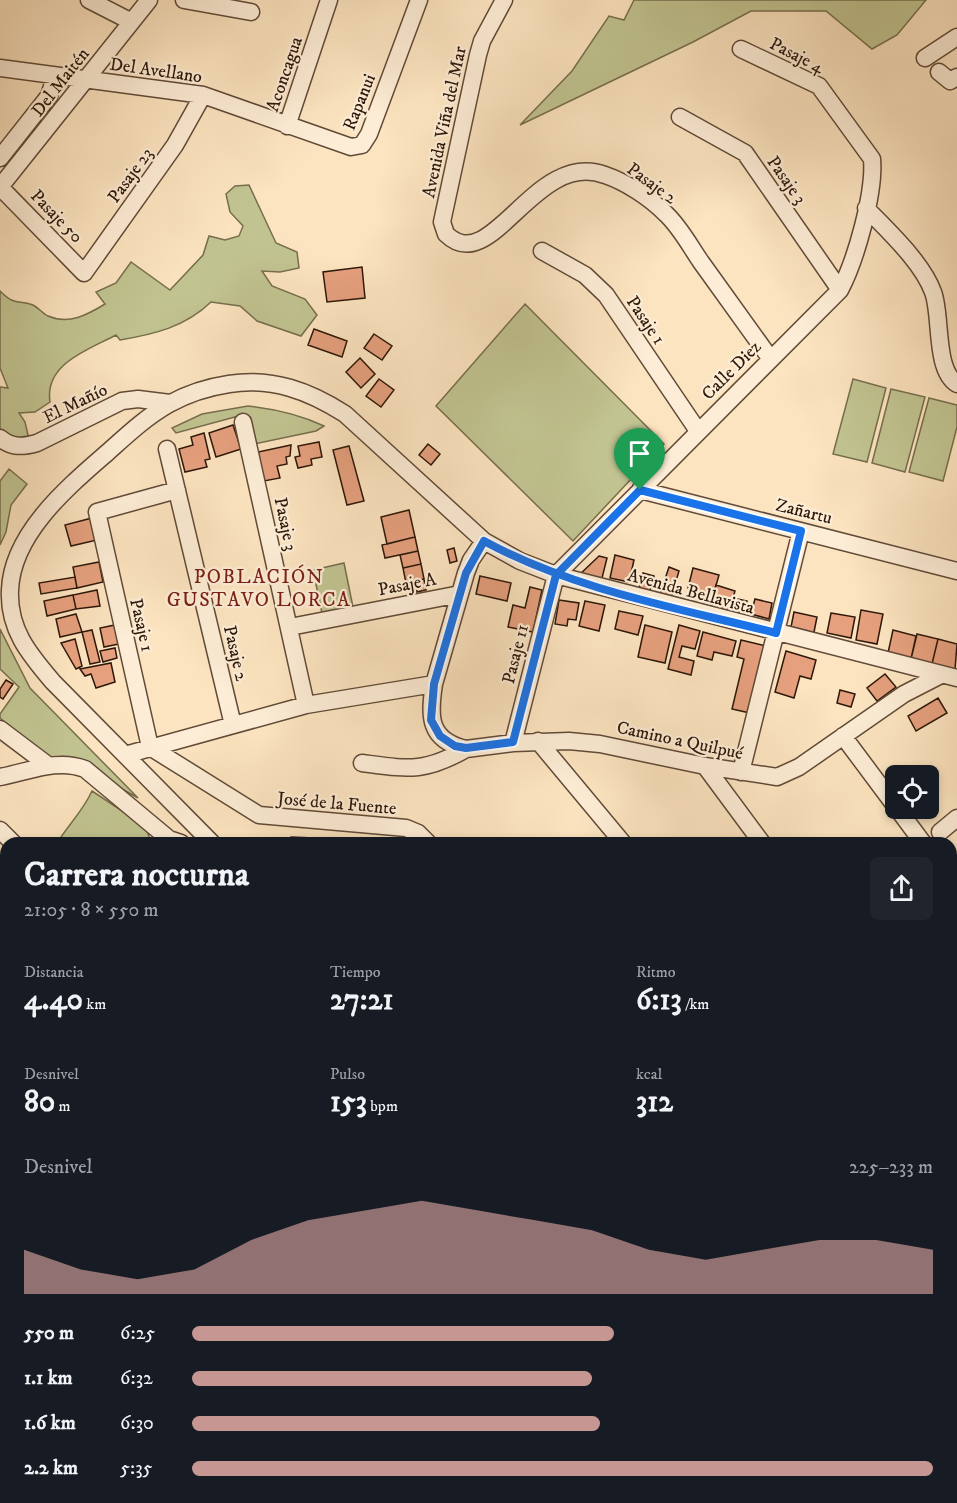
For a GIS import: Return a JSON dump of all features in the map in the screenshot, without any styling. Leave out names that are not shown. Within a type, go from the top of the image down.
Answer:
[{"type":"street","points":[[89,0],[130,21]]},
{"type":"street","name":"Del Maitén","points":[[0,187],[149,0]]},
{"type":"street","points":[[184,0],[251,12]]},
{"type":"street","name":"Aconcagua","points":[[287,126],[329,0]]},
{"type":"street","name":"Rapanui","points":[[287,126],[351,147],[362,145],[369,134],[419,0]]},
{"type":"street","name":"Avenida Viña del Mar","points":[[442,222],[478,55],[482,41],[504,0]]},
{"type":"street","points":[[925,58],[957,37]]},
{"type":"street","name":"Pasaje 4","points":[[741,50],[819,86],[872,159]]},
{"type":"street","name":"Del Avellano","points":[[0,68],[203,95],[287,126]]},
{"type":"street","points":[[939,72],[950,81],[957,77]]},
{"type":"street","name":"Del Maitén","points":[[0,158],[49,96],[55,77]]},
{"type":"street","name":"Pasaje 23","points":[[84,273],[175,145],[203,95]]},
{"type":"street","name":"Pasaje 3","points":[[680,117],[745,153],[840,290]]},
{"type":"street","name":"Calle Diez","points":[[556,575],[840,290],[847,276],[867,208],[872,159]]},
{"type":"street","name":"Pasaje 2","points":[[442,222],[446,234],[456,242],[463,244],[482,242],[536,190],[552,181],[581,173],[605,175],[628,186],[667,214],[770,358]]},
{"type":"street","name":"Pasaje 50","points":[[0,187],[84,273]]},
{"type":"street","points":[[867,208],[893,236],[928,281],[934,294],[945,367],[957,384]]},
{"type":"street","name":"Pasaje 1","points":[[542,251],[585,275],[606,295],[699,431]]},
{"type":"street","name":"Avenida Bellavista","points":[[170,403],[190,394],[229,384],[258,382],[291,387],[319,398],[345,414],[484,541],[520,561],[556,575],[949,676]]},
{"type":"street","name":"El Mañío","points":[[0,438],[14,446],[24,446],[37,443],[122,401],[138,399],[170,403]]},
{"type":"street","points":[[170,403],[131,433],[62,494],[31,532],[17,560],[10,590],[12,613],[19,639],[53,682],[206,837]]},
{"type":"street","name":"Pasaje 3","points":[[243,422],[306,705]]},
{"type":"street","name":"Pasaje 2","points":[[167,449],[233,725]]},
{"type":"street","name":"Pasaje 1","points":[[150,747],[97,512],[177,490]]},
{"type":"street","name":"Zañartu","points":[[640,490],[957,571]]},
{"type":"street","points":[[741,772],[801,531]]},
{"type":"street","points":[[466,748],[447,742],[434,728],[430,707],[434,684],[471,560],[484,541]]},
{"type":"street","points":[[0,574],[17,560]]},
{"type":"street","name":"Pasaje 11","points":[[513,742],[556,575]]},
{"type":"street","name":"Pasaje A","points":[[290,627],[460,594]]},
{"type":"street","name":"Camino a Quilpué","points":[[466,748],[538,741],[600,744],[705,766],[777,777],[799,767],[904,694],[949,676]]},
{"type":"street","points":[[125,755],[306,705],[434,684]]},
{"type":"street","points":[[0,729],[49,766]]},
{"type":"street","points":[[843,736],[885,793]]},
{"type":"street","points":[[538,741],[618,837]]},
{"type":"street","name":"José de la Fuente","points":[[150,747],[258,815],[406,828],[422,837]]},
{"type":"street","points":[[362,763],[405,769],[440,764],[466,748]]},
{"type":"street","points":[[0,777],[49,766],[73,764],[85,769],[155,828],[171,837]]},
{"type":"street","points":[[705,766],[758,837]]},
{"type":"street","points":[[940,832],[957,818]]},
{"type":"street","points":[[904,819],[918,837]]},
{"type":"green space","points":[[634,0],[926,0],[897,35],[872,49],[826,11],[751,11],[693,42],[520,125],[572,71],[609,16],[624,20]]},
{"type":"green space","points":[[249,185],[276,243],[297,252],[299,268],[280,272],[262,271],[272,286],[305,299],[317,315],[301,336],[257,321],[240,306],[211,302],[191,318],[169,328],[120,340],[116,335],[70,360],[54,378],[50,389],[50,402],[35,412],[19,413],[25,422],[31,448],[0,432],[0,387],[8,388],[0,368],[0,291],[14,301],[33,305],[48,316],[56,319],[71,319],[85,315],[105,304],[96,292],[116,283],[131,262],[170,290],[203,255],[209,236],[225,240],[239,236],[243,226],[230,212],[226,194],[235,186]]},
{"type":"green space","points":[[525,304],[664,444],[573,541],[436,406]]},
{"type":"green space","points":[[853,379],[886,388],[867,462],[833,454]]},
{"type":"green space","points":[[891,389],[925,397],[905,472],[872,463]]},
{"type":"green space","points":[[929,398],[957,405],[957,427],[943,481],[909,472]]},
{"type":"green space","points":[[248,406],[306,418],[324,426],[316,431],[254,444],[246,414],[176,433],[172,428],[202,414]]},
{"type":"green space","points":[[9,469],[27,484],[11,505],[6,532],[0,545],[0,481]]},
{"type":"green space","points":[[344,563],[354,612],[323,618],[313,570]]},
{"type":"green space","points":[[0,629],[30,688],[138,798],[84,767],[55,764],[0,718],[0,714],[19,687],[0,669]]},
{"type":"green space","points":[[92,791],[145,826],[149,837],[61,837]]},
{"type":"building","points":[[362,267],[365,298],[327,302],[323,272]]},
{"type":"building","points":[[314,329],[347,341],[342,357],[308,345]]},
{"type":"building","points":[[374,334],[392,346],[382,360],[364,348]]},
{"type":"building","points":[[360,358],[375,374],[361,388],[346,372]]},
{"type":"building","points":[[379,379],[394,390],[381,407],[366,396]]},
{"type":"building","points":[[233,425],[241,449],[216,457],[209,433]]},
{"type":"building","points":[[204,433],[210,459],[205,460],[207,467],[185,472],[179,449],[193,445],[191,437]]},
{"type":"building","points":[[319,442],[322,457],[311,459],[312,465],[298,468],[295,457],[300,456],[298,446]]},
{"type":"building","points":[[428,444],[440,454],[431,465],[419,455]]},
{"type":"building","points":[[291,445],[290,456],[286,457],[287,464],[277,466],[280,478],[264,481],[258,452]]},
{"type":"building","points":[[349,446],[364,501],[347,505],[333,450]]},
{"type":"building","points":[[409,510],[415,537],[387,544],[381,517]]},
{"type":"building","points":[[92,518],[97,540],[71,546],[65,525]]},
{"type":"building","points":[[415,537],[418,551],[385,558],[382,545]]},
{"type":"building","points":[[454,548],[457,561],[450,563],[447,550]]},
{"type":"building","points":[[418,551],[421,564],[403,568],[400,555]]},
{"type":"building","points":[[615,555],[634,560],[629,582],[610,578]]},
{"type":"building","points":[[599,556],[607,558],[601,582],[577,577]]},
{"type":"building","points":[[99,562],[103,582],[77,588],[73,567]]},
{"type":"building","points":[[421,564],[424,579],[406,583],[403,568]]},
{"type":"building","points":[[669,567],[679,571],[670,601],[659,597]]},
{"type":"building","points":[[693,568],[719,575],[713,596],[688,588]]},
{"type":"building","points":[[643,573],[654,576],[649,595],[638,593]]},
{"type":"building","points":[[480,576],[511,583],[507,601],[476,594]]},
{"type":"building","points":[[75,577],[77,588],[41,594],[39,583]]},
{"type":"building","points":[[424,579],[426,590],[417,592],[415,581]]},
{"type":"building","points":[[716,585],[735,591],[728,615],[709,610]]},
{"type":"building","points":[[530,587],[542,590],[533,632],[508,627],[513,605],[525,608]]},
{"type":"building","points":[[97,590],[100,606],[76,609],[73,595]]},
{"type":"building","points":[[73,595],[76,609],[47,616],[44,601]]},
{"type":"building","points":[[733,598],[747,601],[742,619],[728,615]]},
{"type":"building","points":[[755,599],[772,603],[769,619],[751,614]]},
{"type":"building","points":[[559,600],[579,603],[576,620],[568,619],[567,626],[555,624]]},
{"type":"building","points":[[585,601],[605,605],[599,631],[579,626]]},
{"type":"building","points":[[861,610],[883,614],[877,644],[856,640]]},
{"type":"building","points":[[619,611],[643,616],[638,635],[615,629]]},
{"type":"building","points":[[794,612],[817,617],[813,637],[790,632]]},
{"type":"building","points":[[831,613],[855,617],[851,638],[827,633]]},
{"type":"building","points":[[76,614],[82,632],[60,637],[56,619]]},
{"type":"building","points":[[115,625],[119,644],[104,647],[100,628]]},
{"type":"building","points":[[645,625],[672,632],[665,663],[638,657]]},
{"type":"building","points":[[679,625],[700,631],[695,649],[682,646],[679,657],[694,661],[691,675],[668,669]]},
{"type":"building","points":[[92,630],[100,662],[90,664],[82,632]]},
{"type":"building","points":[[893,630],[916,636],[911,659],[888,653]]},
{"type":"building","points":[[703,632],[736,641],[732,656],[714,652],[712,660],[697,656]]},
{"type":"building","points":[[917,634],[938,639],[932,664],[911,659]]},
{"type":"building","points":[[75,639],[82,666],[76,669],[61,643]]},
{"type":"building","points":[[938,639],[957,644],[955,669],[932,664]]},
{"type":"building","points":[[741,640],[766,646],[750,713],[732,709],[744,659],[737,657]]},
{"type":"building","points":[[115,648],[117,658],[103,662],[100,651]]},
{"type":"building","points":[[786,651],[816,660],[811,679],[800,676],[794,698],[775,692]]},
{"type":"building","points":[[111,663],[115,682],[96,688],[91,674],[85,676],[80,669]]},
{"type":"building","points":[[885,674],[896,687],[877,701],[867,688]]},
{"type":"building","points":[[6,680],[13,684],[3,699],[0,697],[0,689]]},
{"type":"building","points":[[840,690],[855,694],[851,707],[837,703]]},
{"type":"building","points":[[938,698],[947,713],[916,731],[908,716]]},
{"type":"district","name":"POBLACIÓN GUSTAVO LORCA","points":[[259,588]]},
{"type":"route","points":[[640,490],[556,575],[513,742],[466,748],[447,742],[434,728],[431,720],[430,707],[434,684],[466,573],[471,560],[484,541],[520,561],[556,575],[776,633],[801,531],[640,490]]}]
